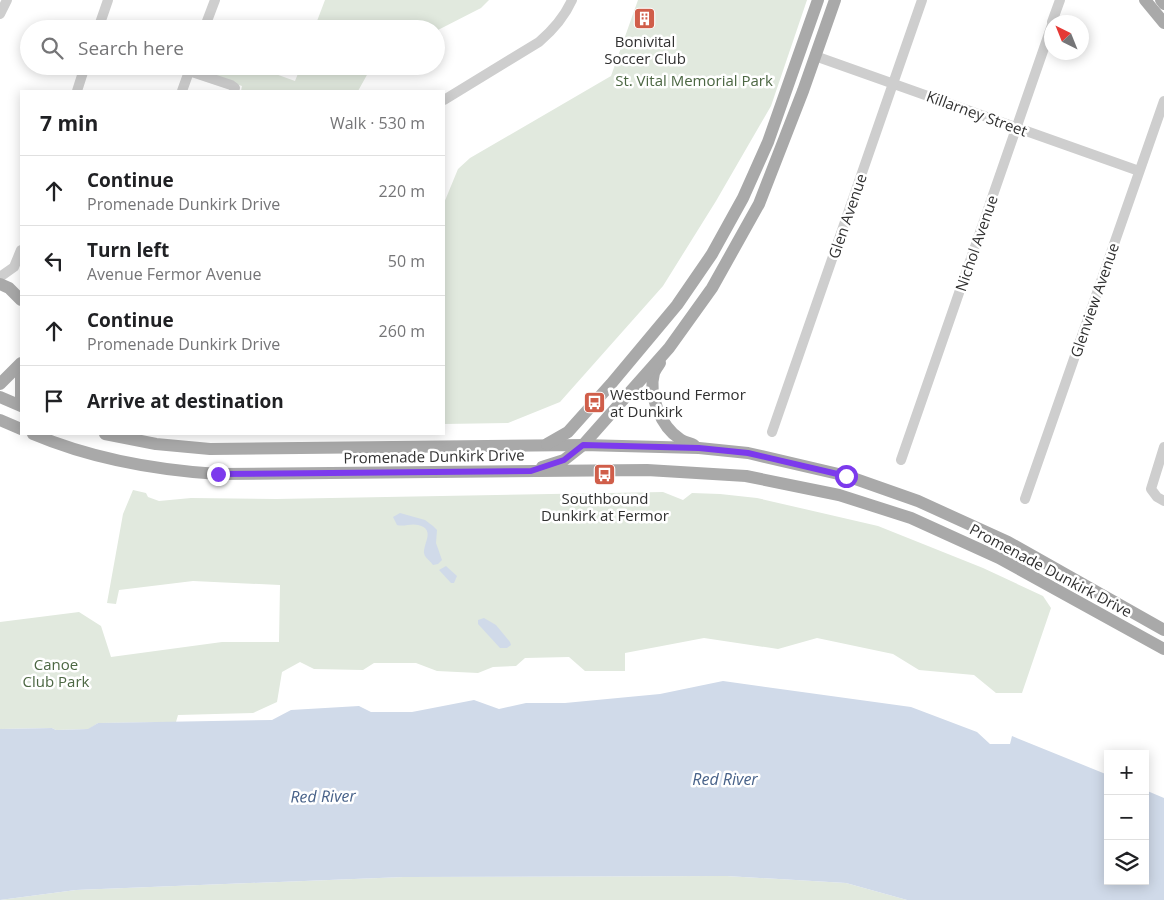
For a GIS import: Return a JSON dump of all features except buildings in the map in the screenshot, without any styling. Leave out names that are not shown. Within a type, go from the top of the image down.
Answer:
[{"type":"main road","points":[[544,446],[568,432],[611,384],[677,305],[712,254],[743,198],[768,142],[818,0]]},
{"type":"main road","points":[[699,448],[680,439],[662,421],[653,398],[654,373],[669,348],[712,288],[759,204],[835,0]]},
{"type":"main road","points":[[1145,0],[1164,23]]},
{"type":"main road","points":[[1161,0],[1164,4]]},
{"type":"main road","points":[[712,254],[710,261],[712,267],[722,270]]},
{"type":"main road","points":[[0,284],[9,288],[20,299]]},
{"type":"main road","points":[[531,471],[564,460],[583,445],[669,348]]},
{"type":"main road","points":[[0,384],[20,364]]},
{"type":"main road","points":[[0,397],[20,406]]},
{"type":"main road","points":[[0,420],[19,428]]},
{"type":"main road","points":[[0,432],[19,428]]},
{"type":"main road","name":"Promenade Dunkirk Drive","points":[[36,435],[66,446],[121,461],[162,469],[204,473],[647,470],[746,476],[839,495],[904,516],[999,558],[1164,649]]},
{"type":"main road","name":"Promenade Dunkirk Drive","points":[[109,435],[156,444],[218,449],[583,445],[699,448],[748,453],[833,472],[912,498],[1008,542],[1164,630]]},
{"type":"main road","points":[[904,516],[912,498]]},
{"type":"street","points":[[0,14],[7,0]]},
{"type":"street","points":[[101,20],[108,0]]},
{"type":"street","points":[[207,20],[215,0]]},
{"type":"street","points":[[445,99],[538,42],[566,14],[572,0]]},
{"type":"street","name":"Glen Avenue","points":[[772,432],[922,0]]},
{"type":"street","name":"Nichol Avenue","points":[[1055,15],[1060,0]]},
{"type":"street","name":"Nichol Avenue","points":[[901,460],[1044,47]]},
{"type":"street","name":"Killarney Street","points":[[815,56],[1139,171]]},
{"type":"street","points":[[77,90],[82,75]]},
{"type":"street","points":[[182,90],[188,75]]},
{"type":"street","points":[[207,75],[235,88]]},
{"type":"street","name":"Glenview Avenue","points":[[1025,499],[1164,101]]},
{"type":"street","points":[[0,277],[14,267],[20,252]]},
{"type":"street","points":[[1164,448],[1151,489],[1157,497],[1164,501]]},
{"type":"green space","points":[[325,0],[489,0],[481,8],[445,26],[445,20],[317,20]]},
{"type":"green space","name":"St. Vital Memorial Park","points":[[638,0],[807,0],[771,106],[716,201],[663,286],[560,402],[508,423],[445,424],[445,201],[458,169],[470,158],[611,76]]},
{"type":"green space","points":[[210,75],[278,75],[295,81],[297,75],[367,75],[359,90],[241,90],[242,86]]},
{"type":"green space","name":"Canoe Club Park","points":[[133,490],[146,493],[148,497],[159,501],[191,498],[276,499],[663,492],[683,500],[692,493],[757,498],[878,526],[983,568],[1043,596],[1051,608],[1022,693],[996,693],[974,675],[919,670],[893,654],[817,638],[778,649],[704,638],[625,653],[625,671],[585,671],[569,657],[525,658],[516,666],[493,667],[478,673],[437,671],[416,663],[374,663],[363,670],[314,669],[300,662],[282,672],[277,702],[253,713],[178,715],[176,722],[98,723],[89,729],[0,729],[0,622],[79,612],[101,626],[111,657],[222,642],[279,642],[280,585],[193,581],[119,590],[116,604],[107,603],[123,514]]},
{"type":"green space","points":[[726,876],[846,883],[907,900],[0,900],[76,890],[404,877]]},
{"type":"water","points":[[400,513],[425,520],[437,530],[436,543],[442,560],[438,564],[433,565],[425,556],[427,531],[424,527],[415,525],[397,525],[393,517]]},
{"type":"water","points":[[446,566],[457,576],[454,583],[451,583],[439,570]]},
{"type":"water","points":[[484,618],[496,625],[511,645],[507,648],[500,648],[478,624],[478,620]]},
{"type":"water","name":"Red River","points":[[723,681],[911,707],[977,732],[990,744],[1010,744],[1012,736],[1104,773],[1104,885],[1149,885],[1149,792],[1164,798],[1164,900],[907,900],[846,883],[726,876],[404,877],[76,890],[0,900],[0,729],[88,729],[98,723],[272,720],[291,710],[359,706],[371,712],[412,712],[474,700],[499,709],[526,703],[565,703],[660,694]]},
{"type":"place","name":"Bonivital Soccer Club","points":[[645,18]]},
{"type":"place","name":"Westbound Fermor at Dunkirk","points":[[594,403]]},
{"type":"place","name":"Southbound Dunkirk at Fermor","points":[[605,475]]},
{"type":"route","points":[[218,474],[531,471],[564,460],[583,445],[699,448],[748,453],[846,476]]}]
